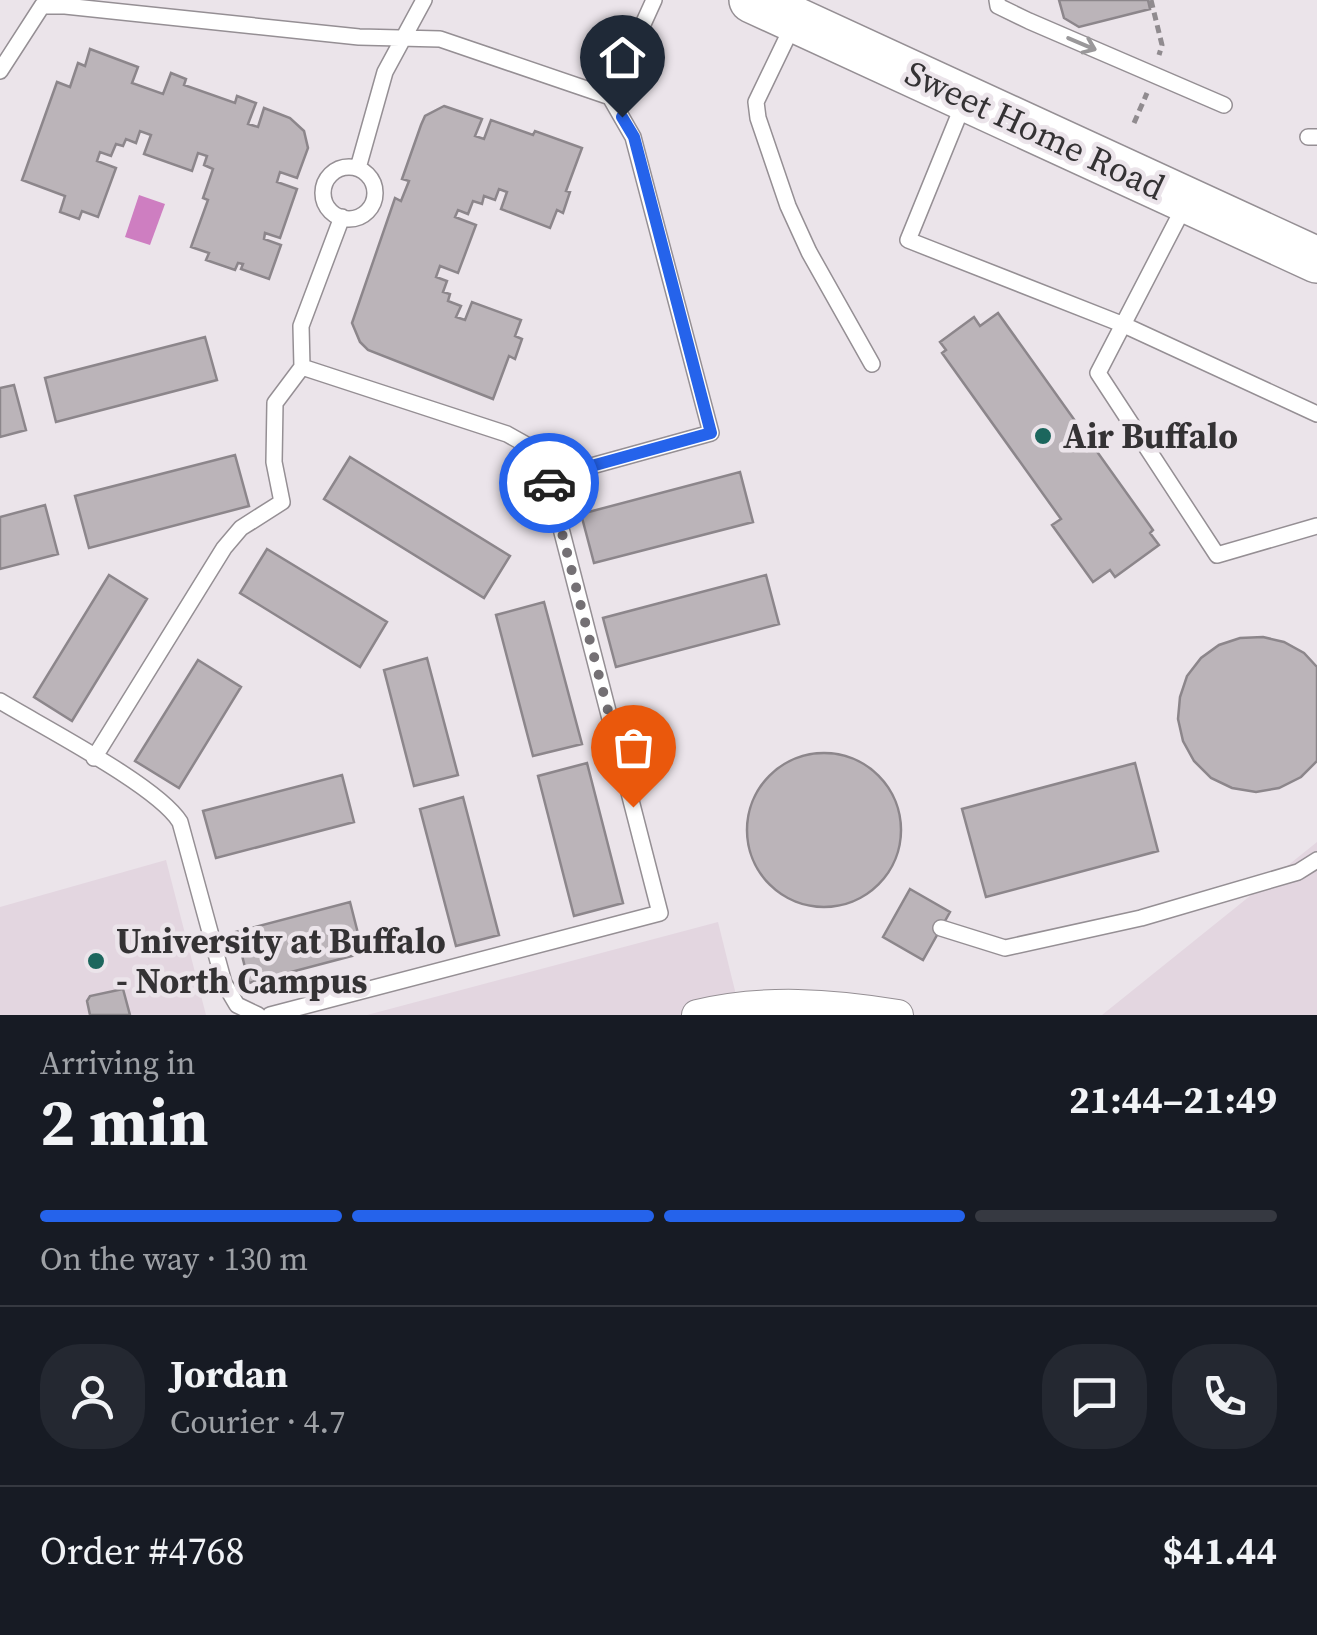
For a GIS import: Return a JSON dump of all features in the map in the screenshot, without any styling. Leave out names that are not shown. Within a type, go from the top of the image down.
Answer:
[{"type":"main road","name":"Sweet Home Road","points":[[752,0],[1317,260]]},
{"type":"street","points":[[698,1015],[728,1008],[798,1004],[898,1015]]},
{"type":"lane","points":[[358,168],[386,72],[424,0]]},
{"type":"lane","points":[[610,97],[654,0]]},
{"type":"lane","points":[[997,0],[998,6],[1029,21],[1224,105]]},
{"type":"lane","points":[[0,71],[42,6],[65,6],[359,37],[452,42],[610,97],[634,137],[711,433],[548,478]]},
{"type":"lane","points":[[796,20],[756,102],[758,118],[788,206],[872,364]]},
{"type":"lane","points":[[966,97],[908,240],[1124,325],[1317,414]]},
{"type":"lane","points":[[358,168],[374,186],[373,203],[357,218],[342,218],[327,207],[324,185],[337,170],[358,168]]},
{"type":"lane","points":[[1186,202],[1098,373],[1217,555],[1317,526]]},
{"type":"lane","points":[[94,758],[224,548],[241,528],[282,502],[274,462],[275,404],[302,368],[301,326],[342,218]]},
{"type":"lane","points":[[270,1015],[660,914],[541,453],[508,434],[302,368]]},
{"type":"lane","points":[[0,702],[162,801],[177,817],[224,983],[237,1005],[258,1015]]},
{"type":"lane","points":[[940,928],[1005,948],[1142,918],[1298,872],[1317,860]]},
{"type":"path","points":[[1153,0],[1162,44],[1157,64]]},
{"type":"path","points":[[1134,124],[1151,86]]},
{"type":"shaded area","points":[[139,195],[165,204],[150,245],[125,237]]},
{"type":"shaded area","points":[[1317,842],[1317,1015],[1102,1015]]},
{"type":"shaded area","name":"University at Buffalo - North Campus","points":[[166,860],[206,1015],[0,1015],[0,907]]},
{"type":"shaded area","name":"University at Buffalo - North Campus","points":[[718,922],[741,1015],[367,1015]]},
{"type":"building","points":[[1059,0],[1148,0],[1150,9],[1079,27],[1064,18]]},
{"type":"building","points":[[90,49],[138,67],[132,83],[163,94],[171,73],[186,79],[184,85],[235,103],[237,96],[256,103],[248,124],[258,127],[264,108],[290,118],[304,131],[308,148],[297,178],[280,172],[277,182],[297,189],[280,238],[265,233],[264,239],[281,245],[269,279],[241,269],[243,264],[238,263],[235,270],[206,260],[209,253],[191,247],[208,200],[203,198],[213,169],[204,165],[207,156],[198,153],[192,171],[144,154],[151,135],[140,131],[136,143],[126,139],[123,146],[116,144],[111,156],[100,152],[97,161],[116,168],[98,217],[82,211],[79,219],[60,212],[65,196],[22,180],[57,82],[70,87],[78,63],[85,66]]},
{"type":"building","points":[[444,106],[482,119],[475,136],[484,139],[491,120],[582,148],[566,191],[570,192],[563,213],[557,210],[550,228],[501,209],[507,192],[499,189],[495,200],[484,196],[482,204],[473,201],[468,214],[458,210],[455,217],[476,225],[458,273],[440,266],[436,277],[447,281],[443,292],[450,294],[448,301],[461,306],[456,317],[465,320],[472,302],[521,320],[515,336],[522,339],[515,359],[509,356],[493,399],[368,350],[352,323],[395,198],[401,201],[409,181],[402,179],[421,125],[425,116]]},
{"type":"building","name":"Air Buffalo","points":[[998,313],[1153,530],[1150,533],[1159,545],[1115,577],[1110,570],[1093,582],[1052,525],[1061,519],[942,353],[946,350],[940,342],[974,317],[980,326]]},
{"type":"building","points":[[205,337],[217,380],[56,422],[45,378]]},
{"type":"building","points":[[14,385],[26,430],[0,437],[0,388]]},
{"type":"building","points":[[235,455],[249,506],[89,548],[75,496]]},
{"type":"building","points":[[350,457],[510,556],[484,598],[324,499]]},
{"type":"building","points":[[740,472],[753,522],[594,563],[581,514]]},
{"type":"building","points":[[45,505],[58,554],[0,569],[0,517]]},
{"type":"building","points":[[267,549],[387,622],[360,667],[240,593]]},
{"type":"building","points":[[109,575],[147,599],[72,721],[34,697]]},
{"type":"building","points":[[766,575],[779,624],[616,667],[603,618]]},
{"type":"building","points":[[544,602],[582,744],[533,756],[496,615]]},
{"type":"building","points":[[1263,637],[1304,653],[1317,667],[1317,761],[1301,777],[1279,788],[1256,792],[1232,788],[1211,778],[1194,761],[1183,741],[1178,719],[1187,676],[1201,658],[1219,645],[1240,638]]},
{"type":"building","points":[[427,658],[458,775],[414,786],[384,670]]},
{"type":"building","points":[[198,660],[241,687],[179,788],[135,761]]},
{"type":"building","points":[[824,753],[854,759],[879,775],[895,800],[901,830],[895,860],[879,885],[854,901],[824,907],[794,901],[769,885],[753,860],[747,830],[753,800],[769,775],[794,759]]},
{"type":"building","points":[[587,763],[623,903],[574,916],[538,776]]},
{"type":"building","points":[[1135,763],[1158,851],[986,897],[962,809]]},
{"type":"building","points":[[342,775],[354,822],[216,858],[203,811]]},
{"type":"building","points":[[463,797],[499,935],[456,946],[420,809]]},
{"type":"building","points":[[910,889],[950,912],[923,960],[883,937]]},
{"type":"building","points":[[350,902],[363,953],[249,983],[236,932]]},
{"type":"building","points":[[123,989],[130,1015],[90,1015],[90,996]]},
{"type":"way so far","points":[[549,483],[633,807]]},
{"type":"place","name":"Air Buffalo","points":[[1043,436]]},
{"type":"place","name":"University at Buffalo - North Campus","points":[[96,961]]},
{"type":"route","points":[[549,483],[548,478],[711,433],[634,137],[622,117]]}]
